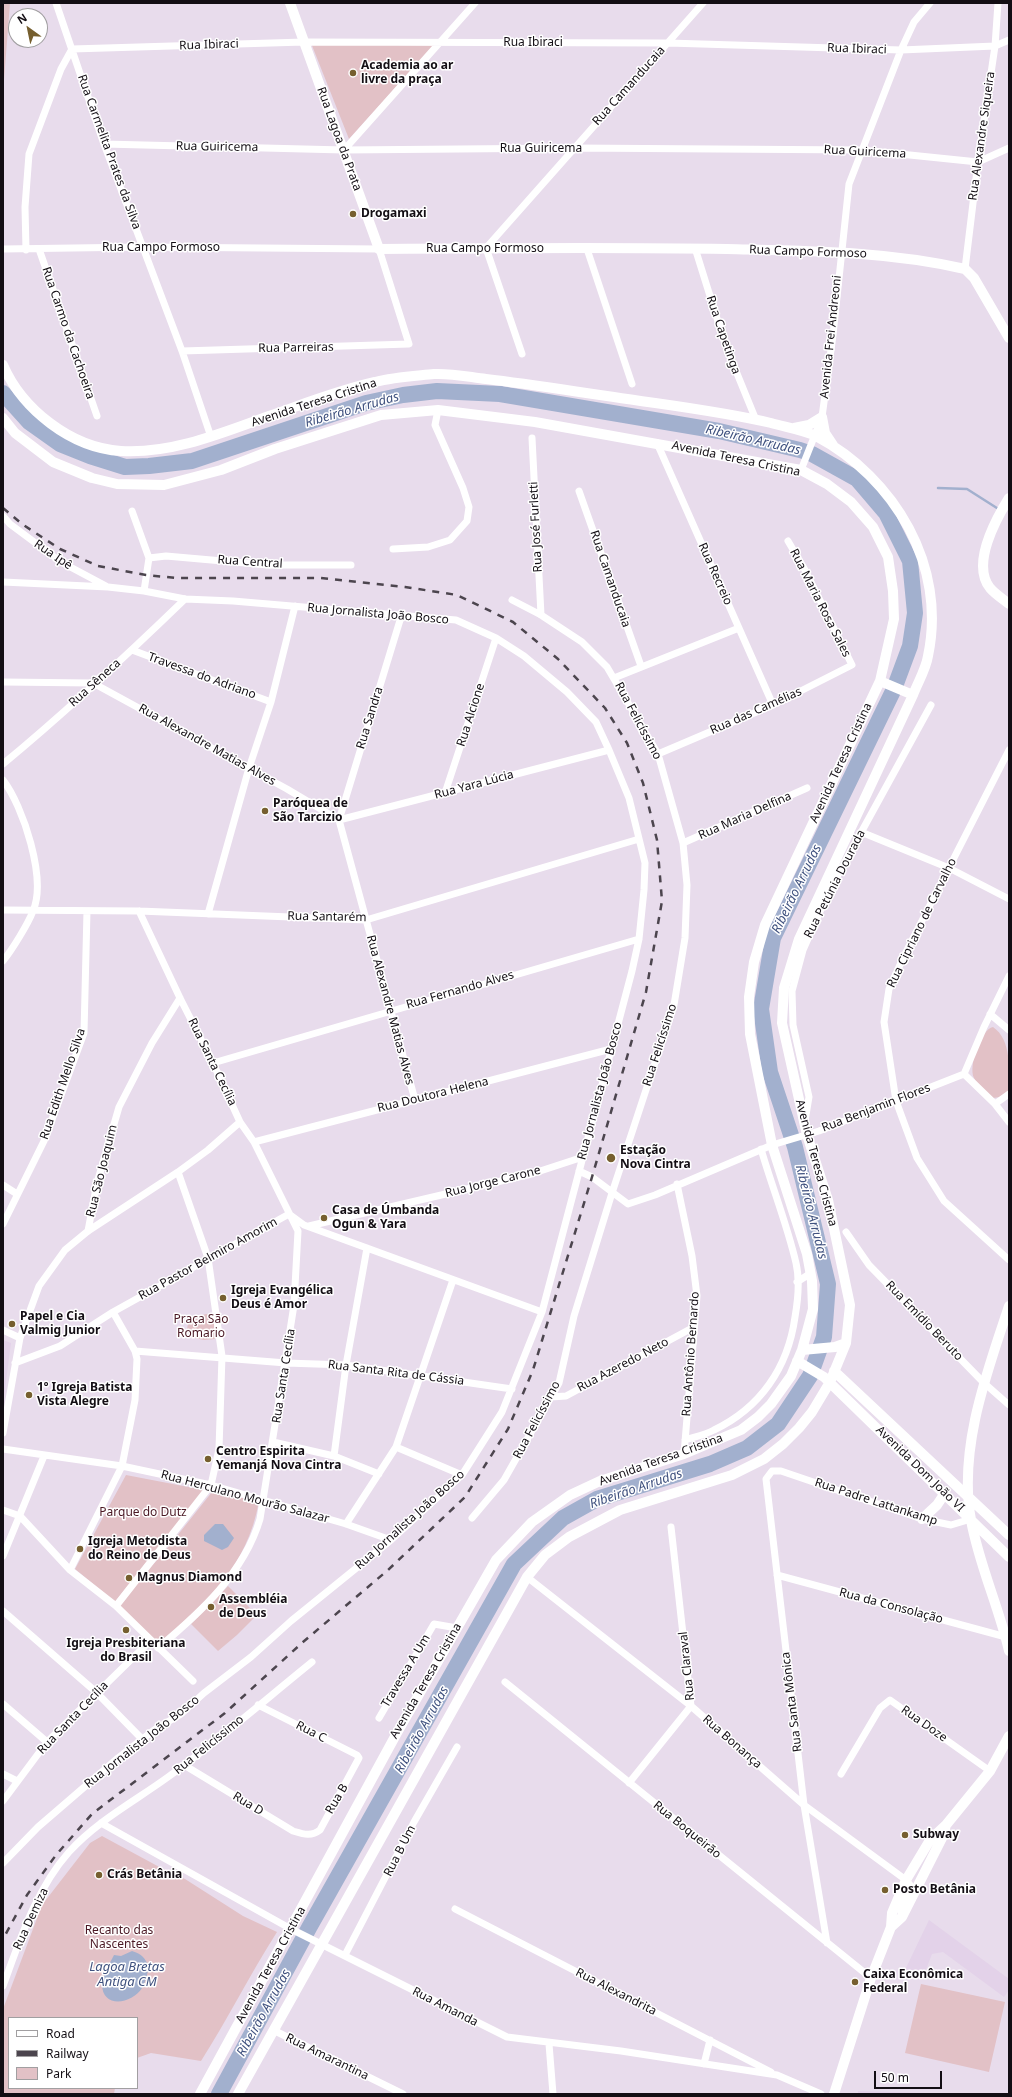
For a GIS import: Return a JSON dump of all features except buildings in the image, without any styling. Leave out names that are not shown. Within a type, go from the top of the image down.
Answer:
[{"type":"main road","name":"Rua Lagoa da Prata","points":[[290,3],[379,249]]},
{"type":"main road","name":"Rua Campo Formoso","points":[[379,249],[695,248],[841,252],[889,256],[965,269]]},
{"type":"main road","points":[[965,269],[974,278],[1009,338]]},
{"type":"main road","name":"Avenida Teresa Cristina","points":[[3,365],[10,381],[24,400],[40,415],[78,440],[106,449],[122,451],[158,449],[211,437],[316,400],[376,381],[437,374],[542,386],[756,420],[792,429],[813,440],[836,449],[869,475],[894,502],[912,530],[928,579],[932,625],[928,658],[799,939],[784,988],[782,1023],[804,1132],[828,1200],[850,1305],[846,1343],[834,1371],[827,1380],[812,1412],[783,1444],[764,1459],[732,1476],[620,1510],[569,1537],[546,1555],[527,1577],[318,1943],[238,2094]]},
{"type":"main road","name":"Avenida Teresa Cristina","points":[[3,418],[15,433],[53,462],[92,478],[117,484],[164,485],[221,470],[275,450],[380,415],[438,410],[535,422],[802,466],[851,502],[873,527],[888,557],[893,591],[894,619],[881,681],[765,925],[754,962],[749,997],[750,1034],[781,1175],[807,1254],[811,1274],[813,1309],[805,1350],[800,1363],[779,1392],[758,1417],[741,1430],[684,1454],[600,1481],[570,1495],[532,1522],[496,1560],[394,1738],[295,1931],[200,2094]]},
{"type":"main road","points":[[792,429],[810,425],[822,417],[825,433],[836,449]]},
{"type":"main road","points":[[1008,500],[984,551],[984,571],[989,587],[1009,604]]},
{"type":"main road","points":[[881,681],[912,694]]},
{"type":"main road","points":[[1009,1306],[983,1382],[972,1435],[968,1496],[971,1519],[1009,1651]]},
{"type":"main road","points":[[805,1350],[835,1347],[846,1343]]},
{"type":"main road","name":"Avenida Dom João VI","points":[[800,1363],[827,1380],[945,1493],[1009,1557]]},
{"type":"main road","name":"Avenida Dom João VI","points":[[834,1371],[1009,1535]]},
{"type":"main road","points":[[922,1519],[937,1506],[945,1493]]},
{"type":"main road","points":[[834,2094],[871,1978],[891,1927],[892,1913],[906,1880],[930,1840],[946,1825],[990,1771],[1009,1737]]},
{"type":"main road","points":[[891,1927],[902,1917],[946,1825]]},
{"type":"street","name":"Rua Carmelita Prates da Silva","points":[[56,3],[104,144],[182,351],[211,437]]},
{"type":"street","points":[[344,150],[475,3]]},
{"type":"street","name":"Rua Camanducaia","points":[[486,248],[703,3]]},
{"type":"street","name":"Avenida Frei Andreoni","points":[[802,466],[822,417],[833,335],[849,184],[901,50],[914,22],[930,3]]},
{"type":"street","name":"Rua Alexandre Siqueira","points":[[965,269],[978,162],[995,46],[998,3]]},
{"type":"street","points":[[995,46],[1009,40]]},
{"type":"street","name":"Rua Ibiraci","points":[[72,49],[304,42],[668,43],[901,50],[995,46]]},
{"type":"street","points":[[26,250],[25,207],[29,154],[61,69],[72,49]]},
{"type":"street","name":"Rua Guiricema","points":[[104,144],[344,150],[573,148],[861,150],[978,162]]},
{"type":"street","points":[[978,162],[1009,148]]},
{"type":"street","name":"Rua Campo Formoso","points":[[3,249],[26,250],[143,247],[379,249]]},
{"type":"street","points":[[486,248],[522,354]]},
{"type":"street","name":"Rua Capetinga","points":[[695,248],[724,344],[756,420]]},
{"type":"street","name":"Rua Carmo da Cachoeira","points":[[39,249],[97,416]]},
{"type":"street","name":"Rua Lagoa da Prata","points":[[379,249],[409,344]]},
{"type":"street","points":[[587,249],[632,384]]},
{"type":"street","name":"Rua Parreiras","points":[[182,351],[409,344]]},
{"type":"street","points":[[393,550],[428,547],[450,540],[467,521],[469,507],[463,488],[435,425],[438,410]]},
{"type":"street","name":"Rua José Furletti","points":[[532,438],[541,615]]},
{"type":"street","name":"Rua Recreio","points":[[656,443],[773,705]]},
{"type":"street","name":"Rua Camanducaia","points":[[579,491],[641,666]]},
{"type":"street","points":[[132,511],[149,558],[144,591]]},
{"type":"street","name":"Rua Ipê","points":[[3,516],[10,524],[61,562],[108,587]]},
{"type":"street","name":"Rua Maria Rosa Sales","points":[[788,541],[805,570],[852,665]]},
{"type":"street","name":"Rua Central","points":[[149,558],[166,556],[268,565],[351,565]]},
{"type":"street","name":"Rua Jornalista João Bosco","points":[[3,582],[108,587],[144,591],[185,599],[295,606],[401,617],[456,620],[496,638],[524,656],[567,692],[596,722],[610,750],[629,798],[640,840],[644,870],[639,939],[542,1312],[502,1412],[462,1475],[391,1540],[291,1622],[251,1658],[204,1693],[181,1714],[142,1739],[38,1826],[3,1863]]},
{"type":"street","name":"Rua Sêneca","points":[[3,764],[48,726],[132,650],[185,599]]},
{"type":"street","name":"Rua Felicíssimo","points":[[472,1518],[504,1480],[559,1383],[574,1316],[612,1193],[674,1005],[685,938],[686,885],[683,843],[658,754],[607,667],[582,642],[541,615],[512,600]]},
{"type":"street","points":[[208,914],[249,768],[271,702],[295,606]]},
{"type":"street","name":"Rua Sandra","points":[[339,820],[401,617]]},
{"type":"street","points":[[614,678],[739,628]]},
{"type":"street","name":"Rua Alcione","points":[[445,793],[496,638]]},
{"type":"street","name":"Travessa do Adriano","points":[[132,650],[271,702]]},
{"type":"street","name":"Rua das Camélias","points":[[658,754],[773,705],[852,665]]},
{"type":"street","points":[[3,682],[93,684]]},
{"type":"street","name":"Rua Alexandre Matias Alves","points":[[93,684],[249,768],[339,820],[389,1010],[415,1100]]},
{"type":"street","name":"Rua Petúnia Dourada","points":[[804,1132],[809,1097],[793,1024],[792,991],[803,950],[829,891],[931,705]]},
{"type":"street","name":"Rua Yara Lúcia","points":[[339,820],[610,750]]},
{"type":"street","name":"Rua Cipriano de Carvalho","points":[[1009,750],[904,956],[889,989],[884,1022],[896,1101],[917,1158],[944,1201],[1009,1260]]},
{"type":"street","points":[[3,780],[11,791],[32,846],[37,878],[34,910],[3,961]]},
{"type":"street","name":"Rua Maria Delfina","points":[[683,843],[807,788]]},
{"type":"street","points":[[861,832],[949,868],[1009,899]]},
{"type":"street","name":"Rua Santarém","points":[[3,910],[87,912],[139,911],[366,920],[640,840]]},
{"type":"street","name":"Rua Santa Cecília","points":[[139,911],[240,1122],[254,1142],[298,1231],[294,1305],[286,1363],[274,1442],[262,1500],[260,1519],[254,1540],[227,1582],[186,1625],[158,1648]]},
{"type":"street","name":"Rua Edith Mello Silva","points":[[3,1224],[44,1141],[84,1033],[87,912]]},
{"type":"street","name":"Rua Fernando Alves","points":[[213,1063],[389,1010],[639,939]]},
{"type":"street","points":[[1009,976],[990,1014],[964,1074],[995,1104],[1009,1122]]},
{"type":"street","name":"Rua São Joaquim","points":[[3,1433],[20,1338],[39,1286],[65,1250],[88,1231],[97,1183],[119,1107],[152,1043],[180,998]]},
{"type":"street","points":[[990,1014],[1009,1030]]},
{"type":"street","name":"Rua Doutora Helena","points":[[254,1142],[611,1049]]},
{"type":"street","name":"Rua Benjamin Flores","points":[[612,1193],[628,1204],[804,1132],[896,1101],[964,1074]]},
{"type":"street","points":[[995,1104],[1009,1094]]},
{"type":"street","points":[[88,1231],[178,1172],[208,1150],[240,1122]]},
{"type":"street","name":"Avenida Teresa Cristina","points":[[685,1440],[713,1431],[731,1420],[763,1394],[786,1356],[796,1314],[796,1264],[761,1149]]},
{"type":"street","name":"Rua Jorge Carone","points":[[309,1226],[531,1174],[582,1157]]},
{"type":"street","points":[[579,1171],[592,1177],[612,1193]]},
{"type":"street","points":[[116,1606],[211,1485],[219,1449],[222,1356],[208,1258],[178,1172]]},
{"type":"street","points":[[771,1182],[781,1175]]},
{"type":"street","name":"Rua Antônio Bernardo","points":[[677,1184],[692,1256],[697,1296],[684,1454]]},
{"type":"street","points":[[3,1185],[17,1194]]},
{"type":"street","points":[[782,1217],[793,1211]]},
{"type":"street","name":"Rua Pastor Belmiro Amorim","points":[[15,1363],[60,1346],[114,1312],[289,1214],[304,1225],[542,1312]]},
{"type":"street","points":[[784,1225],[797,1222]]},
{"type":"street","name":"Rua Emídio Beruto","points":[[846,1232],[869,1265],[983,1382],[1009,1405]]},
{"type":"street","points":[[334,1456],[346,1365],[367,1248]]},
{"type":"street","points":[[797,1282],[811,1274]]},
{"type":"street","points":[[346,1524],[396,1447],[453,1280]]},
{"type":"street","points":[[70,1570],[122,1466],[135,1400],[137,1359],[135,1351],[114,1312]]},
{"type":"street","name":"Rua Azeredo Neto","points":[[551,1397],[566,1396],[694,1327]]},
{"type":"street","points":[[3,1330],[20,1338]]},
{"type":"street","name":"Rua Santa Rita de Cássia","points":[[135,1351],[222,1356],[286,1363],[346,1365],[512,1389]]},
{"type":"street","points":[[274,1442],[334,1456],[379,1474]]},
{"type":"street","points":[[396,1447],[462,1475]]},
{"type":"street","name":"Rua Herculano Mourão Salazar","points":[[3,1449],[122,1466],[211,1485],[346,1524],[391,1540]]},
{"type":"street","points":[[3,1556],[44,1456]]},
{"type":"street","name":"Rua Santa Mônica","points":[[781,1471],[772,1471],[766,1479],[804,1805],[827,1943]]},
{"type":"street","name":"Rua Padre Lattankamp","points":[[781,1471],[922,1519],[951,1525],[971,1519]]},
{"type":"street","points":[[3,1510],[20,1516],[70,1570],[116,1606],[192,1681]]},
{"type":"street","name":"Rua Claraval","points":[[629,1783],[691,1706],[672,1527]]},
{"type":"street","name":"Rua da Consolação","points":[[777,1575],[1006,1637]]},
{"type":"street","name":"Rua Bonança","points":[[527,1577],[691,1706],[804,1805],[906,1880]]},
{"type":"street","points":[[3,1611],[96,1692],[142,1739]]},
{"type":"street","name":"Travessa A Um","points":[[379,1718],[434,1624],[457,1628]]},
{"type":"street","name":"Rua Santa Cecília","points":[[3,1801],[47,1742],[96,1692],[150,1641]]},
{"type":"street","name":"Rua Felicíssimo","points":[[102,1823],[184,1765],[312,1662]]},
{"type":"street","name":"Rua Boqueirão","points":[[505,1682],[871,1978]]},
{"type":"street","name":"Rua Doze","points":[[841,1774],[880,1708],[890,1700],[990,1771]]},
{"type":"street","points":[[3,1704],[47,1742]]},
{"type":"street","name":"Rua C","points":[[258,1705],[357,1755],[359,1762]]},
{"type":"street","name":"Rua B Um","points":[[345,1955],[414,1822],[457,1747]]},
{"type":"street","name":"Rua B","points":[[314,1834],[320,1830],[359,1762]]},
{"type":"street","name":"Rua D","points":[[184,1765],[293,1831],[303,1834],[314,1834]]},
{"type":"street","points":[[3,1774],[17,1781]]},
{"type":"street","name":"Rua Amanda","points":[[102,1823],[295,1931],[507,2037],[549,2044],[621,2051],[777,2075],[821,2094]]},
{"type":"street","name":"Rua Demiza","points":[[3,1986],[22,1934],[42,1892],[69,1852],[102,1823]]},
{"type":"street","points":[[902,1917],[900,1909],[910,1885],[906,1880]]},
{"type":"street","name":"Rua Alexandrita","points":[[455,1909],[777,2075]]},
{"type":"street","name":"Rua Amarantina","points":[[273,2030],[402,2094]]},
{"type":"street","points":[[704,2064],[710,2040]]},
{"type":"street","points":[[549,2044],[553,2094]]},
{"type":"shaded area","points":[[3,1340],[11,1343],[3,1404]]},
{"type":"shaded area","points":[[929,1920],[1009,1979],[1009,1990],[1004,1997],[943,1952],[932,1954],[922,1980],[904,1972]]},
{"type":"shaded area","points":[[858,2091],[925,2093],[942,2094],[858,2094]]},
{"type":"green space","points":[[3,3],[10,3],[10,8],[8,8],[8,29],[3,93]]},
{"type":"green space","points":[[311,43],[434,45],[349,139]]},
{"type":"green space","points":[[993,1027],[1004,1040],[1006,1047],[1009,1065],[1009,1091],[1000,1097],[993,1098],[977,1083],[974,1078],[973,1065],[974,1057],[980,1041],[988,1029]]},
{"type":"green space","name":"Praça São Romario","points":[[206,1314],[214,1315],[215,1339],[204,1340],[190,1337],[187,1329],[189,1319]]},
{"type":"green space","name":"Parque do Dutz","points":[[126,1475],[204,1490],[115,1602],[75,1569]]},
{"type":"green space","points":[[212,1492],[259,1501],[253,1525],[245,1546],[222,1582],[192,1614],[158,1645],[117,1605],[165,1551]]},
{"type":"green space","points":[[228,1586],[257,1615],[218,1651],[191,1624]]},
{"type":"green space","name":"Recanto das Nascentes","points":[[102,1836],[163,1869],[185,1879],[243,1916],[277,1932],[201,2061],[151,2053],[138,2058],[138,2017],[8,2017],[8,2089],[115,2089],[114,2094],[3,2094],[3,2009],[42,1905],[90,1843]]},
{"type":"green space","points":[[921,1984],[1005,2002],[989,2072],[905,2053]]},
{"type":"water","points":[[215,1524],[223,1524],[234,1538],[228,1547],[222,1550],[204,1541],[204,1535]]},
{"type":"water","name":"Lagoa Bretas Antiga CM","points":[[132,1951],[143,1957],[149,1967],[142,1988],[132,1998],[118,2001],[112,2000],[103,1992],[102,1981],[105,1973],[114,1955],[121,1956]]},
{"type":"waterway","name":"Ribeirão Arrudas","points":[[3,393],[29,422],[60,444],[90,456],[125,467],[192,461],[366,403],[403,395],[437,391],[500,394],[719,431],[812,454],[857,479],[886,513],[910,561],[915,613],[910,646],[894,689],[773,938],[761,1009],[770,1072],[795,1147],[828,1284],[824,1337],[810,1376],[778,1424],[747,1448],[710,1464],[597,1499],[563,1518],[514,1564],[310,1926],[219,2094]]},
{"type":"waterway","points":[[938,488],[967,489],[1000,510]]},
{"type":"railway","points":[[3,508],[22,524],[60,549],[98,566],[146,575],[176,578],[321,578],[405,587],[457,595],[513,622],[558,659],[605,708],[627,743],[643,783],[657,840],[662,901],[646,992],[592,1177],[533,1370],[508,1429],[465,1497],[388,1570],[303,1642],[225,1713],[92,1814],[56,1855],[27,1895],[3,1939]]},
{"type":"place","name":"Academia ao ar livre da praça","points":[[353,73]]},
{"type":"place","name":"Drogamaxi","points":[[353,214]]},
{"type":"place","name":"Paróquea de São Tarcizio","points":[[265,811]]},
{"type":"place","name":"Estação Nova Cintra","points":[[611,1158]]},
{"type":"place","name":"Casa de Úmbanda Ogun & Yara","points":[[324,1218]]},
{"type":"place","name":"Igreja Evangélica Deus é Amor","points":[[223,1298]]},
{"type":"place","name":"Papel e Cia Valmig Junior","points":[[12,1324]]},
{"type":"place","name":"1º Igreja Batista Vista Alegre","points":[[29,1395]]},
{"type":"place","name":"Centro Espirita Yemanjá Nova Cintra","points":[[208,1459]]},
{"type":"place","name":"Igreja Metodista do Reino de Deus","points":[[80,1549]]},
{"type":"place","name":"Magnus Diamond","points":[[129,1578]]},
{"type":"place","name":"Assembléia de Deus","points":[[211,1607]]},
{"type":"place","name":"Igreja Presbiteriana do Brasil","points":[[126,1630]]},
{"type":"place","name":"Subway","points":[[905,1835]]},
{"type":"place","name":"Crás Betânia","points":[[99,1875]]},
{"type":"place","name":"Posto Betânia","points":[[885,1890]]},
{"type":"place","name":"Caixa Econômica Federal","points":[[855,1982]]}]
